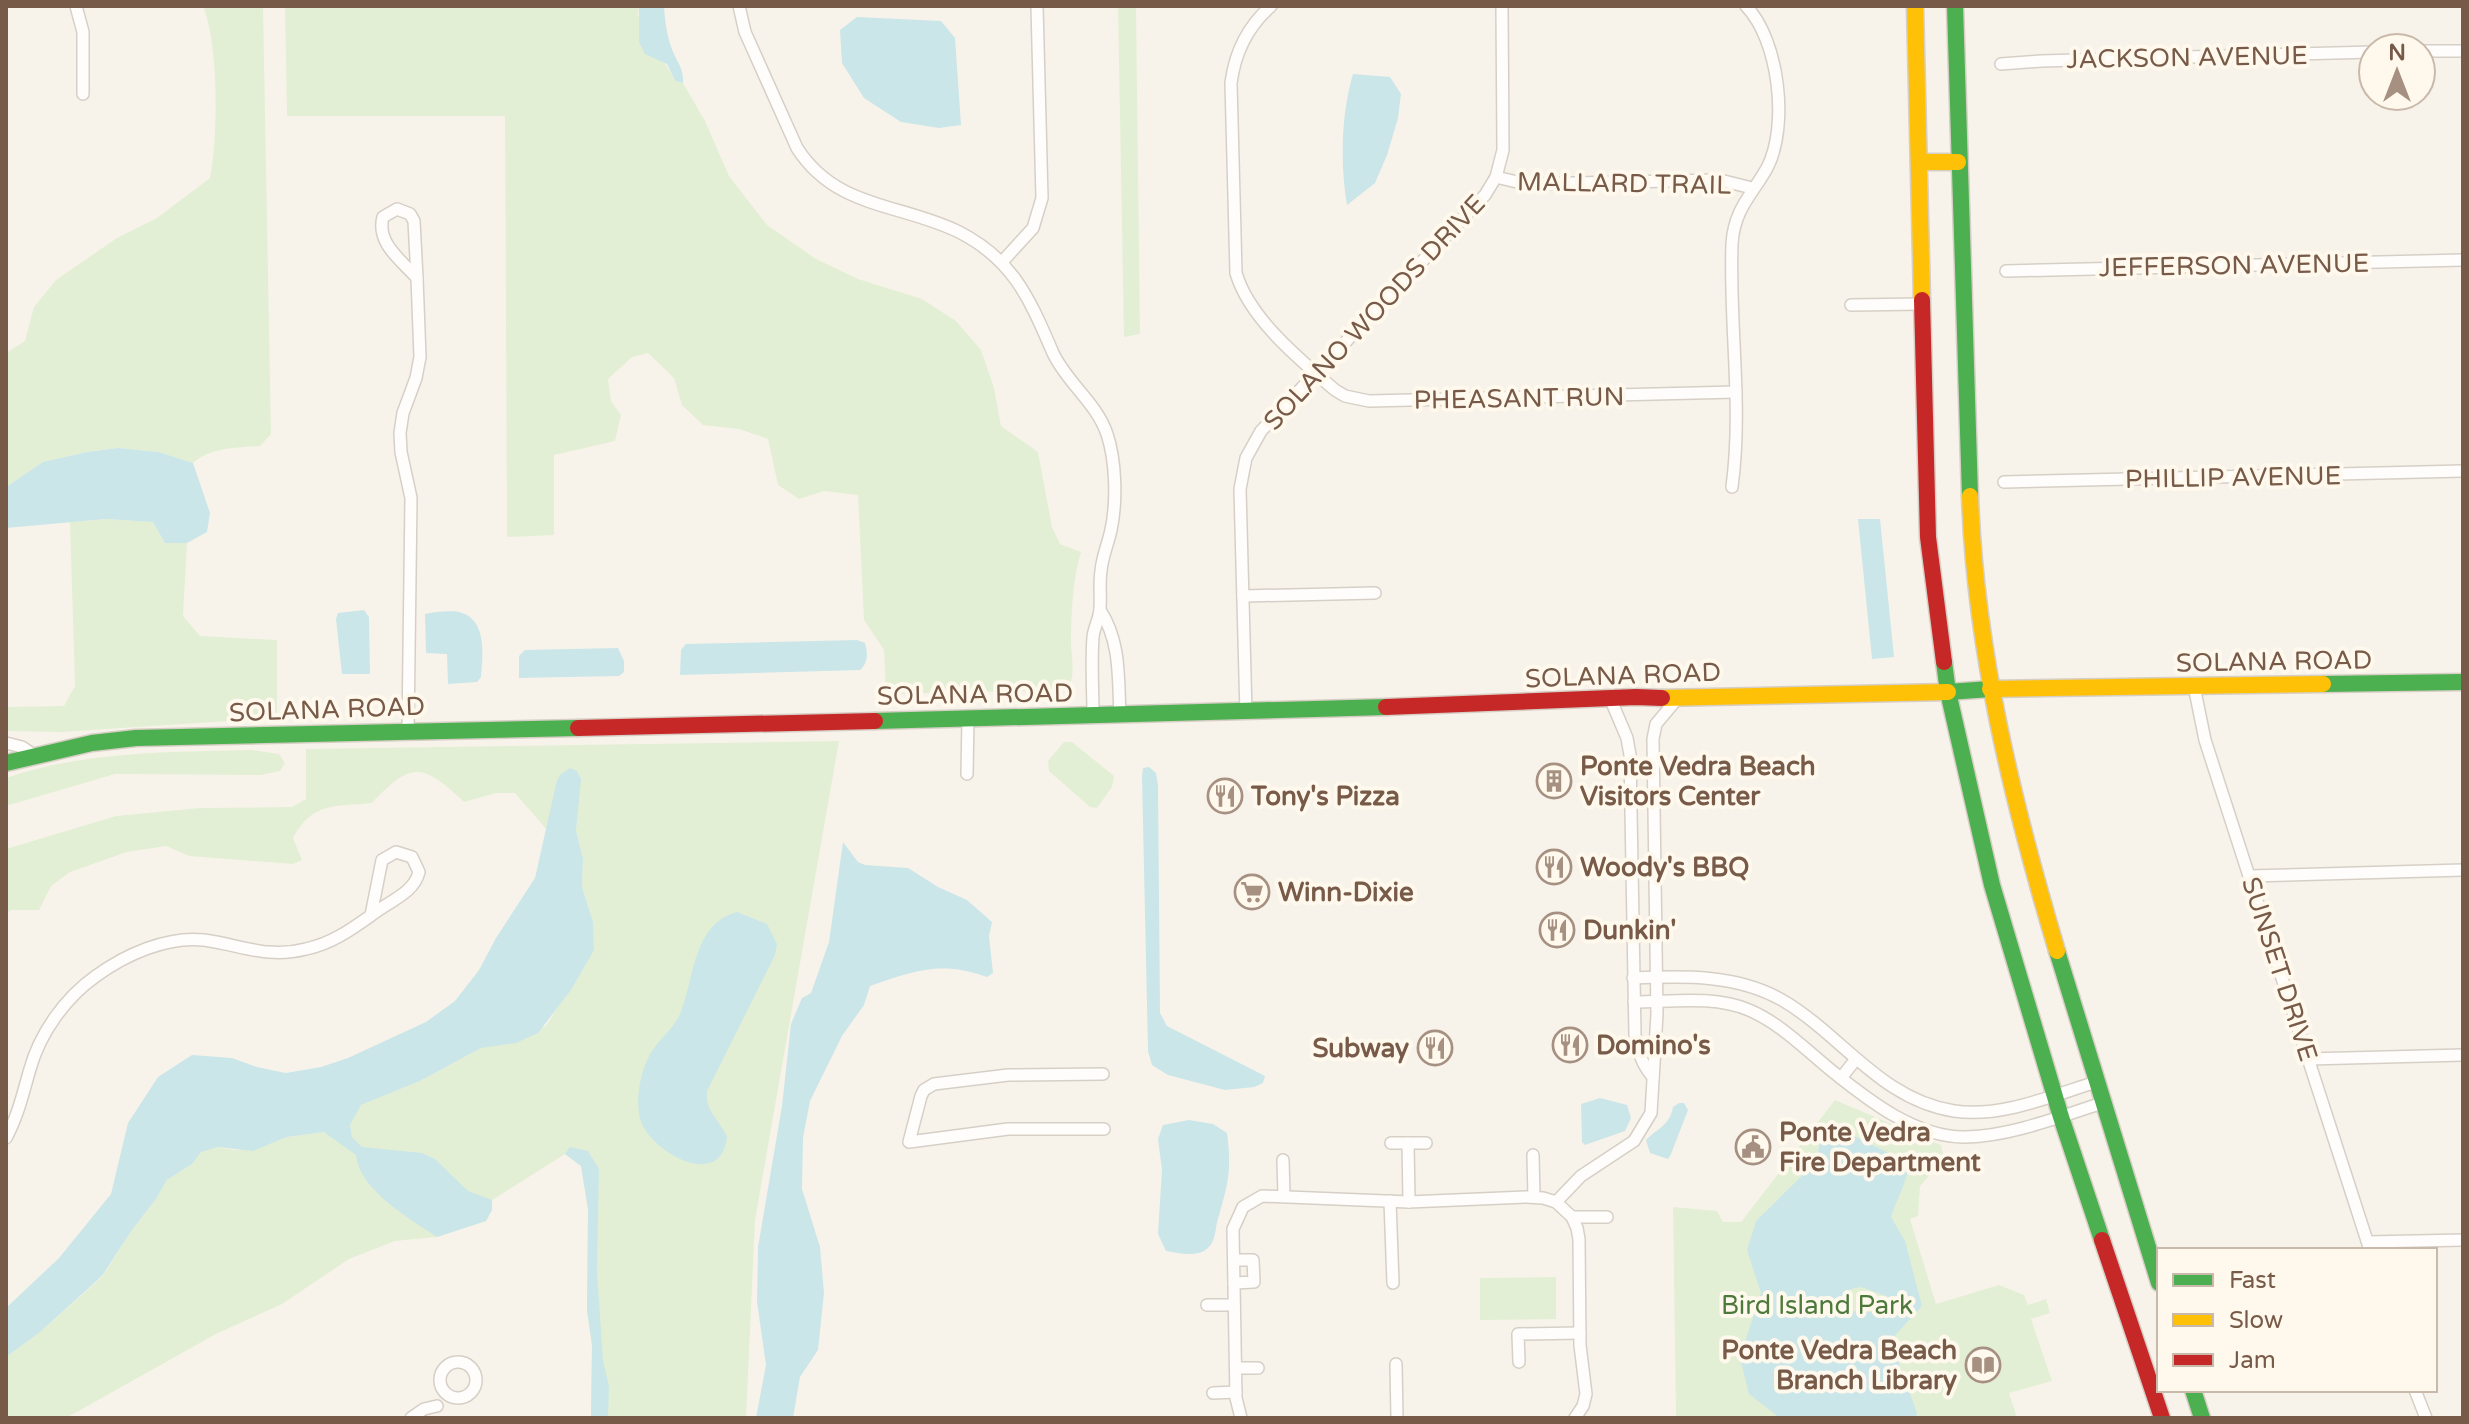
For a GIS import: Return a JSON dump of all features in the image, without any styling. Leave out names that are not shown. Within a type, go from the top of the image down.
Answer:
[{"type":"main road","points":[[1915,6],[1928,537],[1948,692],[1992,885],[2061,1117],[2162,1418]]},
{"type":"main road","points":[[1955,6],[1971,534],[1990,689],[2039,890],[2157,1277]]},
{"type":"main road","points":[[1919,162],[1958,162]]},
{"type":"main road","name":"SOLANA ROAD","points":[[6,763],[92,743],[136,738],[1246,713],[1610,698],[2463,682]]},
{"type":"main road","points":[[2194,1392],[2202,1418]]},
{"type":"street","points":[[76,6],[83,32],[83,94]]},
{"type":"street","points":[[739,6],[745,32],[797,148],[819,176],[851,196],[927,219],[962,234],[1002,262],[1029,298],[1054,356],[1097,413],[1107,435],[1113,467],[1113,515],[1101,566],[1100,610],[1093,634],[1093,716]]},
{"type":"street","points":[[1002,262],[1033,228],[1042,198],[1037,6]]},
{"type":"street","name":"SOLANO WOODS DRIVE","points":[[1246,713],[1240,489],[1246,458],[1261,431],[1485,195],[1496,177],[1503,150],[1502,6]]},
{"type":"street","points":[[1732,487],[1737,441],[1733,235],[1737,217],[1767,168],[1777,135],[1777,86],[1770,49],[1763,31],[1746,6]]},
{"type":"street","name":"PHEASANT RUN","points":[[1264,8],[1237,54],[1231,83],[1236,273],[1256,315],[1316,374],[1345,396],[1369,401],[1736,392]]},
{"type":"street","points":[[2437,51],[2463,51]]},
{"type":"street","name":"JACKSON AVENUE","points":[[2001,64],[2357,52]]},
{"type":"street","name":"MALLARD TRAIL","points":[[1496,177],[1525,184],[1720,180],[1752,188]]},
{"type":"street","points":[[408,730],[411,498],[400,433],[420,357],[417,278],[414,221],[404,210],[388,211],[383,217],[382,235],[386,244],[417,278]]},
{"type":"street","name":"JEFFERSON AVENUE","points":[[2006,271],[2463,260]]},
{"type":"street","points":[[1851,305],[1922,304]]},
{"type":"street","name":"PHILLIP AVENUE","points":[[2004,482],[2463,471]]},
{"type":"street","points":[[1243,596],[1375,593]]},
{"type":"street","points":[[1100,610],[1116,644],[1120,715]]},
{"type":"street","name":"SUNSET DRIVE","points":[[2194,686],[2205,740],[2369,1246]]},
{"type":"street","points":[[1610,698],[1627,738],[1630,755],[1634,1002],[1638,1050],[1653,1077]]},
{"type":"street","points":[[1556,1202],[1581,1176],[1625,1149],[1639,1135],[1651,1113],[1657,1002],[1653,739],[1656,724],[1677,699]]},
{"type":"street","points":[[967,774],[968,718]]},
{"type":"street","points":[[6,743],[22,747],[34,755]]},
{"type":"street","points":[[6,1138],[21,1105],[30,1066],[49,1026],[75,994],[112,965],[137,953],[181,941],[201,940],[265,953],[307,949],[331,941],[371,915],[412,887],[419,872],[412,857],[396,852],[382,860],[371,915]]},
{"type":"street","points":[[2250,876],[2463,870]]},
{"type":"street","points":[[1633,978],[1707,978],[1758,989],[1782,1001],[1884,1083],[1908,1097],[1954,1111],[1978,1113],[2001,1110],[2096,1082]]},
{"type":"street","points":[[1634,1002],[1713,1002],[1750,1011],[1785,1032],[1883,1110],[1908,1122],[1952,1136],[1994,1134],[2102,1103]]},
{"type":"street","points":[[2308,1059],[2463,1055]]},
{"type":"street","points":[[1841,1078],[1856,1059]]},
{"type":"street","points":[[1103,1074],[1008,1075],[928,1086],[921,1096],[909,1142],[1008,1129],[1104,1129]]},
{"type":"street","points":[[1391,1143],[1426,1143]]},
{"type":"street","points":[[1408,1143],[1409,1202]]},
{"type":"street","points":[[1533,1155],[1534,1197]]},
{"type":"street","points":[[1283,1160],[1284,1196]]},
{"type":"street","points":[[1241,1418],[1236,1395],[1233,1229],[1237,1216],[1251,1200],[1262,1196],[1409,1202],[1534,1197],[1556,1202],[1572,1217],[1579,1239],[1580,1333],[1586,1394],[1576,1417]]},
{"type":"street","points":[[1390,1201],[1393,1283]]},
{"type":"street","points":[[1572,1217],[1607,1217]]},
{"type":"street","points":[[2369,1246],[2463,1240]]},
{"type":"street","points":[[1234,1260],[1253,1260],[1254,1282],[1234,1283]]},
{"type":"street","points":[[1207,1305],[1234,1305]]},
{"type":"street","points":[[1519,1362],[1518,1334],[1580,1333]]},
{"type":"street","points":[[1396,1364],[1397,1418]]},
{"type":"street","points":[[1236,1368],[1258,1368]]},
{"type":"street","points":[[2416,1392],[2426,1418]]},
{"type":"street","points":[[1213,1393],[1236,1395]]},
{"type":"street","points":[[411,1418],[424,1409],[437,1412],[447,1395]]},
{"type":"green space","points":[[203,6],[263,6],[271,434],[260,446],[216,451],[193,463],[159,452],[118,448],[87,452],[43,462],[6,487],[6,353],[25,341],[34,307],[56,280],[117,238],[157,218],[210,178],[216,91],[212,44]]},
{"type":"green space","points":[[285,6],[639,6],[638,15],[675,81],[683,83],[705,121],[729,176],[767,225],[816,259],[858,279],[922,299],[956,321],[981,350],[994,388],[1001,426],[1038,452],[1052,527],[1060,544],[1081,552],[1073,592],[1073,669],[1068,690],[886,694],[884,650],[864,620],[858,495],[824,491],[799,499],[778,485],[768,439],[739,429],[703,425],[682,405],[674,378],[648,353],[632,357],[608,379],[611,401],[621,415],[615,441],[554,455],[554,535],[507,537],[505,116],[287,116]]},
{"type":"green space","points":[[1118,6],[1136,6],[1140,334],[1124,337]]},
{"type":"green space","points":[[106,519],[153,522],[165,543],[187,543],[183,616],[200,636],[277,640],[277,718],[61,732],[6,731],[6,707],[64,706],[75,686],[70,522]]},
{"type":"green space","points":[[839,741],[755,1220],[746,1418],[591,1418],[592,1345],[587,1310],[588,1209],[581,1166],[565,1154],[492,1200],[492,1210],[486,1221],[437,1237],[395,1241],[349,1259],[282,1304],[216,1334],[66,1418],[6,1418],[6,1357],[39,1333],[102,1277],[167,1180],[192,1164],[200,1152],[218,1147],[235,1150],[267,1145],[287,1137],[324,1132],[361,1105],[420,1081],[481,1048],[546,1026],[594,949],[593,922],[582,887],[583,858],[576,831],[580,779],[557,780],[547,830],[515,793],[496,793],[464,802],[427,774],[408,774],[372,803],[326,808],[309,817],[293,838],[302,860],[293,864],[189,856],[166,846],[127,852],[70,872],[51,886],[39,910],[11,910],[6,914],[6,849],[116,816],[200,808],[292,807],[306,799],[306,749]]},
{"type":"green space","points":[[1064,742],[1072,742],[1114,776],[1112,787],[1097,808],[1090,807],[1049,771],[1048,761]]},
{"type":"green space","points":[[253,750],[279,754],[285,763],[280,771],[261,775],[115,774],[6,806],[6,778],[36,769],[128,755]]},
{"type":"green space","name":"Bird Island Park","points":[[1835,1100],[1941,1145],[1944,1159],[1920,1186],[1918,1216],[1910,1219],[1936,1304],[1999,1285],[2024,1295],[2028,1305],[2046,1299],[2050,1313],[2031,1319],[2052,1381],[2009,1393],[2017,1418],[1676,1418],[1673,1207],[1717,1211],[1723,1222],[1741,1222]]},
{"type":"green space","points":[[1556,1277],[1556,1319],[1480,1320],[1480,1278]]},
{"type":"water","points":[[639,6],[664,6],[668,35],[682,70],[683,83],[675,81],[667,64],[645,54],[639,42]]},
{"type":"water","points":[[857,17],[941,21],[955,38],[961,125],[939,128],[901,122],[864,98],[842,63],[840,30]]},
{"type":"water","points":[[1353,74],[1390,77],[1401,94],[1398,118],[1375,183],[1347,205],[1343,139]]},
{"type":"water","points":[[118,448],[159,452],[193,463],[210,513],[207,532],[187,543],[165,543],[153,522],[106,519],[6,528],[6,487],[43,462]]},
{"type":"water","points":[[1858,519],[1880,519],[1894,657],[1872,659]]},
{"type":"water","points":[[364,610],[369,617],[370,674],[342,674],[338,613]]},
{"type":"water","points":[[459,612],[476,624],[482,640],[481,677],[477,682],[448,684],[447,654],[426,653],[425,614]]},
{"type":"water","points":[[857,640],[865,643],[867,650],[866,661],[860,670],[680,675],[681,650],[686,644]]},
{"type":"water","points":[[618,648],[624,661],[624,672],[619,676],[519,678],[519,656],[525,650]]},
{"type":"water","points":[[1149,767],[1156,773],[1158,785],[1160,1013],[1167,1026],[1265,1076],[1263,1083],[1254,1087],[1225,1090],[1168,1075],[1152,1065],[1148,1051],[1142,777],[1143,768]]},
{"type":"water","points":[[570,768],[577,771],[581,779],[576,831],[583,858],[582,887],[593,922],[594,950],[571,990],[538,1033],[516,1043],[481,1048],[420,1081],[361,1105],[350,1125],[352,1137],[362,1147],[422,1153],[435,1159],[468,1191],[492,1200],[492,1210],[486,1221],[437,1237],[376,1192],[359,1168],[356,1155],[324,1132],[287,1137],[253,1151],[218,1147],[201,1152],[192,1164],[167,1180],[102,1276],[39,1333],[6,1357],[6,1308],[59,1258],[111,1194],[128,1123],[158,1077],[192,1055],[232,1058],[286,1073],[321,1067],[426,1022],[455,1001],[479,970],[535,878],[557,780]]},
{"type":"water","points":[[843,842],[858,862],[908,868],[967,900],[992,922],[989,936],[993,973],[987,977],[941,968],[870,986],[864,1005],[842,1036],[810,1101],[803,1138],[802,1189],[820,1247],[824,1293],[818,1350],[800,1377],[793,1418],[756,1418],[766,1365],[757,1302],[758,1247],[782,1106],[791,1024],[802,998],[811,993],[829,942]]},
{"type":"water","points":[[737,912],[767,924],[777,944],[775,955],[707,1091],[711,1110],[727,1137],[722,1154],[712,1162],[699,1164],[669,1153],[646,1131],[640,1119],[640,1082],[649,1055],[680,1014],[703,940],[722,918]]},
{"type":"water","points":[[1600,1098],[1627,1105],[1631,1118],[1625,1131],[1585,1145],[1582,1142],[1581,1104]]},
{"type":"water","points":[[1684,1103],[1688,1110],[1671,1154],[1668,1159],[1650,1153],[1646,1140],[1666,1122],[1673,1107]]},
{"type":"water","points":[[1189,1120],[1213,1124],[1227,1133],[1229,1167],[1213,1242],[1204,1251],[1188,1254],[1166,1251],[1158,1234],[1162,1170],[1158,1139],[1163,1125]]},
{"type":"water","points":[[1834,1126],[1909,1163],[1891,1217],[1905,1241],[1922,1306],[1889,1342],[1917,1413],[1916,1418],[1780,1418],[1749,1394],[1741,1362],[1761,1293],[1747,1250],[1756,1221],[1816,1162],[1820,1142]],"holes":[[[1861,1287],[1889,1297],[1893,1308],[1890,1314],[1875,1315],[1848,1311],[1843,1296],[1851,1289]]]},
{"type":"water","points":[[570,1147],[588,1151],[599,1169],[597,1271],[603,1361],[609,1386],[608,1418],[591,1418],[592,1345],[587,1310],[588,1209],[581,1166],[565,1154]]},
{"type":"traffic: fast","points":[[1955,6],[1970,496]]},
{"type":"traffic: fast","points":[[1944,662],[1948,692],[1992,885],[2061,1117],[2102,1240]]},
{"type":"traffic: fast","points":[[2323,684],[2463,682]]},
{"type":"traffic: fast","points":[[1948,692],[1990,689]]},
{"type":"traffic: fast","points":[[875,721],[1386,707]]},
{"type":"traffic: fast","points":[[6,763],[92,743],[136,738],[578,728]]},
{"type":"traffic: fast","points":[[2057,951],[2157,1276]]},
{"type":"traffic: fast","points":[[2194,1392],[2202,1418]]},
{"type":"traffic: slow","points":[[1915,6],[1922,300]]},
{"type":"traffic: slow","points":[[1919,162],[1958,162]]},
{"type":"traffic: slow","points":[[1970,496],[1973,554],[1988,669],[2011,783],[2057,951]]},
{"type":"traffic: slow","points":[[1990,689],[2323,684]]},
{"type":"traffic: slow","points":[[1662,698],[1948,692]]},
{"type":"traffic: jam","points":[[1922,300],[1928,537],[1944,662]]},
{"type":"traffic: jam","points":[[1386,707],[1662,698]]},
{"type":"traffic: jam","points":[[578,728],[875,721]]},
{"type":"traffic: jam","points":[[2102,1240],[2162,1418]]},
{"type":"place","name":"Ponte Vedra Beach Visitors Center","points":[[1554,781]]},
{"type":"place","name":"Tony's Pizza","points":[[1225,796]]},
{"type":"place","name":"Woody's BBQ","points":[[1554,867]]},
{"type":"place","name":"Winn-Dixie","points":[[1252,892]]},
{"type":"place","name":"Dunkin'","points":[[1557,930]]},
{"type":"place","name":"Domino's","points":[[1570,1045]]},
{"type":"place","name":"Subway","points":[[1435,1048]]},
{"type":"place","name":"Ponte Vedra Fire Department","points":[[1753,1147]]},
{"type":"place","name":"Ponte Vedra Beach Branch Library","points":[[1983,1365]]}]
